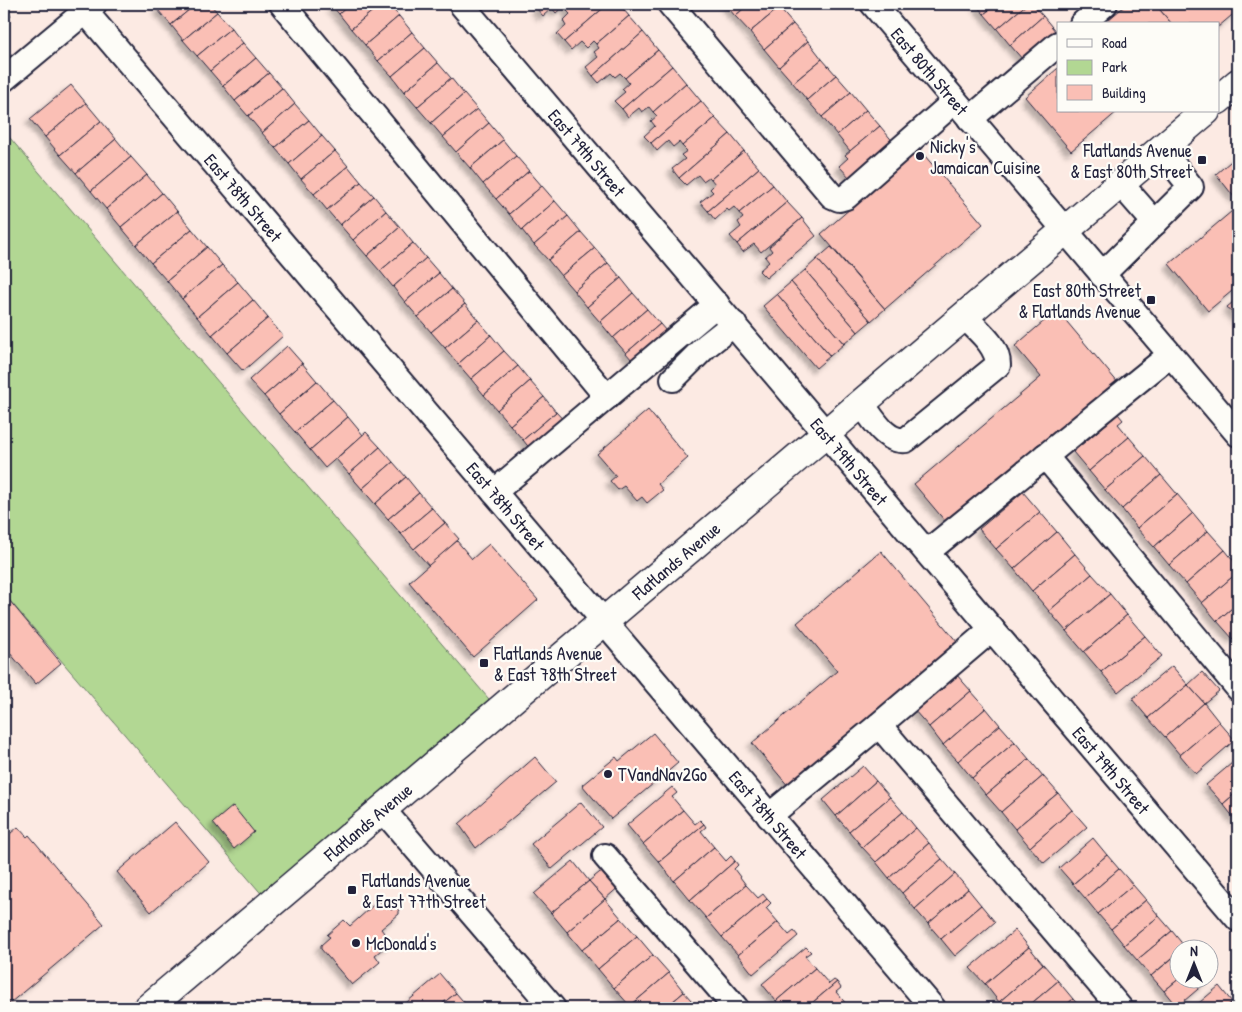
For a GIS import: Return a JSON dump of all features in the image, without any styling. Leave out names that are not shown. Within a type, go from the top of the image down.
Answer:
[{"type":"main road","points":[[1220,98],[1238,84]]},
{"type":"main road","name":"Flatlands Avenue","points":[[148,1008],[1205,112]]},
{"type":"street","points":[[282,4],[607,397]]},
{"type":"street","name":"East 79th Street","points":[[462,4],[1238,920]]},
{"type":"street","points":[[670,4],[832,196],[839,199],[846,197],[955,100]]},
{"type":"street","name":"East 80th Street","points":[[873,4],[1238,434]]},
{"type":"street","points":[[4,79],[86,6]]},
{"type":"street","name":"East 78th Street","points":[[86,6],[494,492],[933,1008]]},
{"type":"street","points":[[970,119],[1057,45]]},
{"type":"street","points":[[1102,275],[1191,187],[1161,149]]},
{"type":"street","points":[[1120,183],[1155,223]]},
{"type":"street","points":[[494,492],[717,304]]},
{"type":"street","points":[[861,403],[888,437],[896,442],[906,440],[998,365],[998,356],[992,347],[964,316]]},
{"type":"street","points":[[673,379],[706,346],[734,324]]},
{"type":"street","points":[[927,552],[1170,355]]},
{"type":"street","points":[[1045,456],[1238,688]]},
{"type":"street","points":[[769,816],[992,629]]},
{"type":"street","points":[[879,725],[1120,1008]]},
{"type":"street","points":[[383,810],[553,1008]]},
{"type":"street","points":[[605,856],[736,1008]]},
{"type":"green space","points":[[4,131],[500,712],[271,905],[4,594]]},
{"type":"building","points":[[164,4],[196,4],[171,25],[157,9]]},
{"type":"building","points":[[196,4],[210,4],[217,12],[183,40],[171,25]]},
{"type":"building","points":[[330,4],[350,4],[339,14]]},
{"type":"building","points":[[350,4],[381,4],[351,29],[339,14]]},
{"type":"building","points":[[381,4],[388,4],[399,16],[365,45],[351,29]]},
{"type":"building","points":[[540,4],[576,4],[567,11],[564,6],[556,13],[552,8],[543,16],[536,8]]},
{"type":"building","points":[[576,4],[608,4],[564,42],[557,34],[566,26],[563,21],[570,14],[567,11]]},
{"type":"building","points":[[608,4],[619,4],[629,16],[596,44],[593,41],[586,48],[580,42],[571,50],[564,42]]},
{"type":"building","points":[[725,4],[749,4],[735,16]]},
{"type":"building","points":[[749,4],[776,4],[779,8],[750,32],[735,16]]},
{"type":"building","points":[[975,4],[997,4],[984,14]]},
{"type":"building","points":[[997,4],[1027,4],[997,29],[984,14]]},
{"type":"building","points":[[1027,4],[1032,4],[1043,16],[1010,45],[997,29]]},
{"type":"building","points":[[1127,4],[1155,4],[1170,22],[1110,22],[1108,20]]},
{"type":"building","points":[[1155,4],[1238,4],[1238,10],[1220,25],[1220,22],[1170,22]]},
{"type":"building","points":[[4,7],[11,16],[4,22]]},
{"type":"building","points":[[779,8],[793,24],[764,49],[750,32]]},
{"type":"building","points":[[217,12],[231,28],[197,56],[183,40]]},
{"type":"building","points":[[399,16],[412,32],[378,61],[365,45]]},
{"type":"building","points":[[629,16],[643,32],[593,76],[586,67],[598,57],[594,52],[599,48],[596,44]]},
{"type":"building","points":[[1043,16],[1056,32],[1023,60],[1010,45]]},
{"type":"building","points":[[793,24],[808,41],[779,67],[764,49]]},
{"type":"building","points":[[231,28],[243,43],[210,71],[197,56]]},
{"type":"building","points":[[412,32],[425,48],[392,76],[378,61]]},
{"type":"building","points":[[643,32],[658,50],[625,78],[620,73],[615,77],[611,73],[599,83],[593,76]]},
{"type":"building","points":[[808,41],[822,59],[793,83],[779,67]]},
{"type":"building","points":[[243,43],[256,58],[223,86],[210,71]]},
{"type":"building","points":[[425,48],[438,63],[404,92],[392,76]]},
{"type":"building","points":[[658,50],[672,66],[622,109],[614,101],[625,92],[622,89],[629,83],[625,78]]},
{"type":"building","points":[[256,58],[269,73],[235,101],[223,86]]},
{"type":"building","points":[[822,59],[836,75],[807,100],[793,83]]},
{"type":"building","points":[[438,63],[451,78],[417,107],[404,92]]},
{"type":"building","points":[[672,66],[686,83],[653,112],[649,107],[642,112],[639,108],[628,117],[622,109]]},
{"type":"building","points":[[1057,69],[1057,112],[1117,112],[1071,151],[1025,97]]},
{"type":"building","points":[[269,73],[282,88],[248,116],[235,101]]},
{"type":"building","points":[[836,75],[851,92],[822,117],[807,100]]},
{"type":"building","points":[[451,78],[464,94],[431,123],[417,107]]},
{"type":"building","points":[[686,83],[701,101],[651,143],[644,136],[655,126],[651,121],[657,116],[653,112]]},
{"type":"building","points":[[71,85],[86,103],[45,137],[30,119]]},
{"type":"building","points":[[282,88],[295,104],[262,133],[248,116]]},
{"type":"building","points":[[851,92],[866,110],[837,135],[822,117]]},
{"type":"building","points":[[464,94],[477,109],[443,137],[431,123]]},
{"type":"building","points":[[701,101],[715,118],[682,146],[679,142],[673,147],[668,141],[657,151],[651,143]]},
{"type":"building","points":[[86,103],[101,121],[60,155],[45,137]]},
{"type":"building","points":[[295,104],[309,120],[275,148],[262,133]]},
{"type":"building","points":[[477,109],[489,123],[456,152],[443,137]]},
{"type":"building","points":[[866,110],[880,126],[850,151],[837,135]]},
{"type":"building","points":[[715,118],[730,134],[679,178],[672,169],[685,159],[681,155],[687,151],[682,146]]},
{"type":"building","points":[[309,120],[322,136],[289,164],[275,148]]},
{"type":"building","points":[[101,121],[116,139],[76,173],[60,155]]},
{"type":"building","points":[[489,123],[503,140],[470,168],[456,152]]},
{"type":"building","points":[[880,126],[894,143],[851,179],[839,166],[848,158],[845,155]]},
{"type":"building","points":[[730,134],[744,151],[711,179],[709,177],[703,181],[698,175],[686,185],[679,178]]},
{"type":"building","points":[[322,136],[335,151],[301,179],[289,164]]},
{"type":"building","points":[[116,139],[131,157],[91,191],[76,173]]},
{"type":"building","points":[[503,140],[516,156],[483,184],[470,168]]},
{"type":"building","points":[[919,149],[983,224],[885,309],[821,234]]},
{"type":"building","points":[[335,151],[348,166],[314,194],[301,179]]},
{"type":"building","points":[[744,151],[759,168],[708,211],[700,202],[713,192],[710,189],[715,184],[711,179]]},
{"type":"building","points":[[516,156],[529,171],[496,199],[483,184]]},
{"type":"building","points":[[1237,156],[1238,158],[1238,202],[1216,174]]},
{"type":"building","points":[[131,157],[147,175],[106,209],[91,191]]},
{"type":"building","points":[[348,166],[361,182],[327,210],[314,194]]},
{"type":"building","points":[[759,168],[773,185],[739,213],[734,207],[729,211],[727,209],[715,220],[708,211]]},
{"type":"building","points":[[529,171],[542,186],[509,214],[496,199]]},
{"type":"building","points":[[147,175],[162,193],[121,227],[106,209]]},
{"type":"building","points":[[361,182],[374,196],[340,225],[327,210]]},
{"type":"building","points":[[773,185],[787,202],[737,244],[730,236],[741,227],[738,222],[743,218],[739,213]]},
{"type":"building","points":[[542,186],[555,201],[522,230],[509,214]]},
{"type":"building","points":[[162,193],[177,211],[136,245],[121,227]]},
{"type":"building","points":[[374,196],[386,211],[353,240],[340,225]]},
{"type":"building","points":[[555,201],[568,216],[534,245],[522,230]]},
{"type":"building","points":[[787,202],[802,218],[761,252],[754,244],[743,252],[737,244]]},
{"type":"building","points":[[1238,206],[1238,286],[1208,311],[1169,264]]},
{"type":"building","points":[[177,211],[192,229],[151,263],[136,245]]},
{"type":"building","points":[[386,211],[400,227],[367,256],[353,240]]},
{"type":"building","points":[[568,216],[581,232],[548,260],[534,245]]},
{"type":"building","points":[[802,218],[816,236],[766,278],[759,271],[769,262],[765,257],[772,251],[769,247]]},
{"type":"building","points":[[400,227],[413,243],[380,271],[367,256]]},
{"type":"building","points":[[192,229],[207,247],[167,281],[151,263]]},
{"type":"building","points":[[581,232],[595,248],[561,276],[548,260]]},
{"type":"building","points":[[413,243],[426,258],[393,287],[380,271]]},
{"type":"building","points":[[207,247],[222,265],[182,299],[167,281]]},
{"type":"building","points":[[831,247],[885,309],[871,321],[817,259]]},
{"type":"building","points":[[595,248],[608,263],[574,291],[561,276]]},
{"type":"building","points":[[426,258],[439,273],[405,302],[393,287]]},
{"type":"building","points":[[817,259],[871,321],[858,332],[805,270]]},
{"type":"building","points":[[608,263],[621,278],[587,307],[574,291]]},
{"type":"building","points":[[222,265],[238,282],[197,317],[182,299]]},
{"type":"building","points":[[805,270],[858,332],[844,344],[791,282]]},
{"type":"building","points":[[439,273],[452,289],[418,317],[405,302]]},
{"type":"building","points":[[621,278],[633,293],[600,322],[587,307]]},
{"type":"building","points":[[238,282],[253,300],[212,335],[197,317]]},
{"type":"building","points":[[791,282],[844,344],[830,356],[777,294]]},
{"type":"building","points":[[452,289],[465,304],[431,332],[418,317]]},
{"type":"building","points":[[633,293],[647,309],[613,338],[600,322]]},
{"type":"building","points":[[777,294],[830,356],[816,368],[763,306]]},
{"type":"building","points":[[1238,298],[1238,320],[1227,307]]},
{"type":"building","points":[[253,300],[268,318],[227,353],[212,335]]},
{"type":"building","points":[[465,304],[478,320],[445,348],[431,332]]},
{"type":"building","points":[[647,309],[660,324],[626,353],[613,338]]},
{"type":"building","points":[[1057,310],[1119,384],[950,527],[914,484],[1041,377],[1015,346]]},
{"type":"building","points":[[268,318],[283,336],[243,371],[227,353]]},
{"type":"building","points":[[478,320],[491,335],[458,364],[445,348]]},
{"type":"building","points":[[660,324],[672,338],[638,367],[626,353]]},
{"type":"building","points":[[491,335],[504,351],[471,379],[458,364]]},
{"type":"building","points":[[287,346],[302,363],[264,396],[249,380]]},
{"type":"building","points":[[504,351],[518,366],[484,395],[471,379]]},
{"type":"building","points":[[302,363],[317,381],[279,414],[264,396]]},
{"type":"building","points":[[518,366],[530,381],[497,410],[484,395]]},
{"type":"building","points":[[317,381],[333,400],[295,432],[279,414]]},
{"type":"building","points":[[530,381],[544,397],[510,425],[497,410]]},
{"type":"building","points":[[544,397],[556,412],[523,440],[510,425]]},
{"type":"building","points":[[333,400],[348,417],[310,450],[295,432]]},
{"type":"building","points":[[648,410],[688,458],[658,484],[663,490],[647,503],[642,497],[637,501],[624,486],[618,490],[610,481],[616,476],[597,454]]},
{"type":"building","points":[[556,412],[569,426],[535,455],[523,440]]},
{"type":"building","points":[[1118,414],[1123,420],[1118,424],[1129,437],[1089,471],[1073,452]]},
{"type":"building","points":[[348,417],[363,435],[325,468],[310,450]]},
{"type":"building","points":[[366,432],[380,447],[349,474],[336,459]]},
{"type":"building","points":[[1129,437],[1145,456],[1105,490],[1089,471]]},
{"type":"building","points":[[380,447],[393,462],[362,489],[349,474]]},
{"type":"building","points":[[1145,456],[1161,475],[1122,509],[1105,490]]},
{"type":"building","points":[[393,462],[406,477],[375,504],[362,489]]},
{"type":"building","points":[[1161,475],[1177,494],[1137,528],[1122,509]]},
{"type":"building","points":[[406,477],[419,493],[388,519],[375,504]]},
{"type":"building","points":[[1023,492],[1040,512],[996,549],[979,529]]},
{"type":"building","points":[[419,493],[432,508],[401,534],[388,519]]},
{"type":"building","points":[[1177,494],[1193,513],[1154,547],[1137,528]]},
{"type":"building","points":[[432,508],[445,523],[414,549],[401,534]]},
{"type":"building","points":[[1040,512],[1057,532],[1014,569],[996,549]]},
{"type":"building","points":[[1193,513],[1208,531],[1169,565],[1154,547]]},
{"type":"building","points":[[445,523],[459,539],[429,566],[414,549]]},
{"type":"building","points":[[1208,531],[1225,550],[1186,584],[1169,565]]},
{"type":"building","points":[[1057,532],[1075,554],[1032,591],[1014,569]]},
{"type":"building","points":[[457,541],[472,559],[489,544],[538,600],[473,657],[409,582]]},
{"type":"building","points":[[1225,550],[1238,566],[1238,572],[1202,603],[1186,584]]},
{"type":"building","points":[[881,551],[958,643],[789,787],[752,743],[837,671],[797,623]]},
{"type":"building","points":[[1075,554],[1092,574],[1049,611],[1032,591]]},
{"type":"building","points":[[1238,572],[1238,603],[1217,621],[1202,603]]},
{"type":"building","points":[[1092,574],[1110,594],[1066,631],[1049,611]]},
{"type":"building","points":[[4,594],[61,663],[36,684],[4,646]]},
{"type":"building","points":[[1110,594],[1127,615],[1084,652],[1066,631]]},
{"type":"building","points":[[1238,603],[1238,635],[1233,639],[1217,621]]},
{"type":"building","points":[[1127,615],[1145,636],[1101,672],[1084,652]]},
{"type":"building","points":[[1145,636],[1162,656],[1118,692],[1101,672]]},
{"type":"building","points":[[1172,666],[1188,685],[1148,718],[1132,699]]},
{"type":"building","points":[[1202,672],[1219,691],[1204,703],[1188,685]]},
{"type":"building","points":[[956,674],[971,691],[929,727],[914,710]]},
{"type":"building","points":[[1188,685],[1204,703],[1165,737],[1148,718]]},
{"type":"building","points":[[971,691],[986,708],[943,745],[929,727]]},
{"type":"building","points":[[1204,703],[1219,722],[1180,755],[1165,737]]},
{"type":"building","points":[[986,708],[1000,725],[958,761],[943,745]]},
{"type":"building","points":[[1219,722],[1235,740],[1196,774],[1180,755]]},
{"type":"building","points":[[1000,725],[1015,742],[972,778],[958,761]]},
{"type":"building","points":[[653,733],[678,763],[611,819],[582,785],[616,757],[619,761]]},
{"type":"building","points":[[1015,742],[1029,759],[986,795],[972,778]]},
{"type":"building","points":[[535,757],[556,782],[476,848],[459,824]]},
{"type":"building","points":[[1238,758],[1238,791],[1223,804],[1206,785]]},
{"type":"building","points":[[1029,759],[1043,776],[1001,812],[986,795]]},
{"type":"building","points":[[863,766],[876,781],[836,816],[823,800]]},
{"type":"building","points":[[1043,776],[1058,793],[1015,829],[1001,812]]},
{"type":"building","points":[[876,781],[890,797],[849,831],[836,816]]},
{"type":"building","points":[[672,787],[677,793],[672,797],[683,810],[643,844],[627,825]]},
{"type":"building","points":[[1238,791],[1238,823],[1223,804]]},
{"type":"building","points":[[1058,793],[1072,810],[1030,847],[1015,829]]},
{"type":"building","points":[[890,797],[903,812],[862,847],[849,831]]},
{"type":"building","points":[[581,802],[602,827],[552,869],[531,844]]},
{"type":"building","points":[[233,806],[254,832],[234,849],[213,823]]},
{"type":"building","points":[[683,810],[695,824],[700,820],[704,824],[659,862],[643,844]]},
{"type":"building","points":[[1072,810],[1087,827],[1044,863],[1030,847]]},
{"type":"building","points":[[903,812],[916,828],[876,862],[862,847]]},
{"type":"building","points":[[175,822],[209,862],[151,912],[117,872]]},
{"type":"building","points":[[704,824],[706,827],[701,831],[714,847],[674,881],[659,862]]},
{"type":"building","points":[[18,827],[27,837],[29,835],[104,924],[4,1008],[4,839]]},
{"type":"building","points":[[916,828],[929,843],[889,878],[876,862]]},
{"type":"building","points":[[1093,838],[1107,855],[1073,884],[1059,868]]},
{"type":"building","points":[[929,843],[942,859],[902,893],[889,878]]},
{"type":"building","points":[[714,847],[726,861],[731,856],[735,861],[690,900],[674,881]]},
{"type":"building","points":[[1107,855],[1119,869],[1085,898],[1073,884]]},
{"type":"building","points":[[942,859],[955,874],[915,909],[902,893]]},
{"type":"building","points":[[573,861],[589,881],[551,913],[534,894]]},
{"type":"building","points":[[735,861],[738,865],[734,869],[746,885],[706,918],[690,900]]},
{"type":"building","points":[[605,868],[620,886],[605,899],[589,881]]},
{"type":"building","points":[[1119,869],[1133,885],[1098,914],[1085,898]]},
{"type":"building","points":[[955,874],[968,889],[928,924],[915,909]]},
{"type":"building","points":[[589,881],[605,899],[567,932],[551,913]]},
{"type":"building","points":[[746,885],[758,898],[763,894],[767,899],[722,937],[706,918]]},
{"type":"building","points":[[1133,885],[1146,900],[1111,929],[1098,914]]},
{"type":"building","points":[[968,889],[981,905],[941,939],[928,924]]},
{"type":"building","points":[[605,899],[621,918],[582,950],[567,932]]},
{"type":"building","points":[[767,899],[771,903],[766,908],[778,922],[738,955],[722,937]]},
{"type":"building","points":[[1146,900],[1159,916],[1124,945],[1111,929]]},
{"type":"building","name":"McDonald's","points":[[377,902],[385,902],[391,910],[396,907],[399,911],[399,914],[381,929],[391,942],[375,955],[380,962],[352,985],[321,949],[321,945],[330,937],[327,935],[344,920],[350,926]]},
{"type":"building","points":[[981,905],[995,922],[955,956],[941,939]]},
{"type":"building","points":[[1159,916],[1172,931],[1137,960],[1124,945]]},
{"type":"building","points":[[621,918],[637,936],[598,969],[582,950]]},
{"type":"building","points":[[778,922],[789,935],[794,931],[798,936],[753,974],[738,955]]},
{"type":"building","points":[[1015,930],[1029,947],[985,984],[970,968]]},
{"type":"building","points":[[1172,931],[1179,940],[1170,940],[1170,960],[1151,976],[1137,960]]},
{"type":"building","points":[[637,936],[653,955],[614,988],[598,969]]},
{"type":"building","points":[[806,947],[811,952],[805,956],[815,968],[776,1001],[762,984]]},
{"type":"building","points":[[1029,947],[1043,964],[999,1002],[985,984]]},
{"type":"building","points":[[653,955],[669,973],[630,1006],[614,988]]},
{"type":"building","points":[[1170,960],[1170,986],[1164,991],[1151,976]]},
{"type":"building","points":[[1043,964],[1058,981],[1026,1008],[1005,1008],[999,1002]]},
{"type":"building","points":[[815,968],[829,984],[834,980],[837,982],[806,1008],[783,1008],[776,1001]]},
{"type":"building","points":[[669,973],[684,992],[665,1008],[632,1008],[630,1006]]},
{"type":"building","points":[[440,974],[456,993],[437,1008],[400,1008]]},
{"type":"building","points":[[1058,981],[1073,999],[1063,1008],[1026,1008]]},
{"type":"building","points":[[837,982],[841,988],[836,992],[848,1006],[845,1008],[806,1008]]},
{"type":"building","points":[[1170,986],[1170,990],[1197,990],[1177,1007],[1164,991]]},
{"type":"building","points":[[1220,987],[1232,1002],[1225,1008],[1193,1008],[1214,990],[1220,990]]},
{"type":"building","points":[[684,992],[698,1008],[665,1008]]},
{"type":"building","points":[[456,993],[469,1008],[437,1008]]},
{"type":"building","points":[[1073,999],[1081,1008],[1063,1008]]},
{"type":"building","points":[[1232,1002],[1238,1008],[1225,1008]]},
{"type":"place","name":"Nicky's Jamaican Cuisine","points":[[920,156]]},
{"type":"place","name":"Flatlands Avenue & East 80th Street","points":[[1202,160]]},
{"type":"place","name":"East 80th Street & Flatlands Avenue","points":[[1151,300]]},
{"type":"place","name":"Flatlands Avenue & East 78th Street","points":[[484,663]]},
{"type":"place","name":"TVandNav2Go","points":[[608,774]]},
{"type":"place","name":"Flatlands Avenue & East 77th Street","points":[[352,890]]},
{"type":"place","name":"McDonald's","points":[[356,943]]}]
